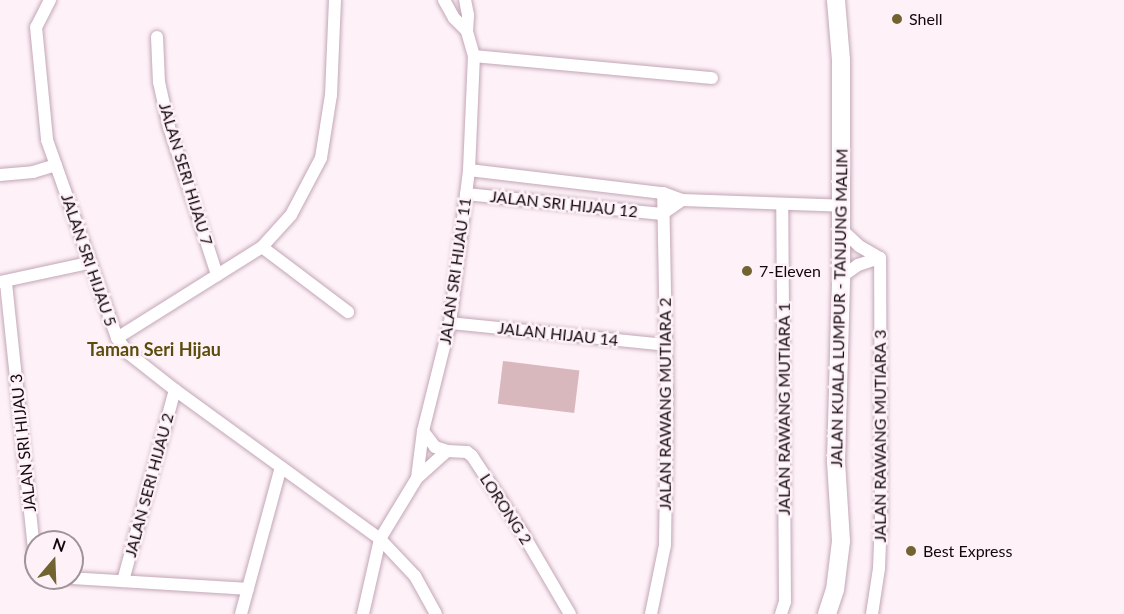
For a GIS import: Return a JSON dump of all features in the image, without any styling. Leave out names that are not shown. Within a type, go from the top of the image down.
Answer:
[{"type":"main road","name":"JALAN KUALA LUMPUR - TANJUNG MALIM","points":[[827,614],[835,590],[841,541],[836,461],[842,230],[841,60],[836,0]]},
{"type":"street","name":"JALAN SRI HIJAU 5","points":[[50,0],[36,27],[47,140],[117,338],[129,353],[175,390],[380,539],[415,576],[436,614]]},
{"type":"street","points":[[117,338],[262,247],[291,215],[321,158],[331,95],[335,0]]},
{"type":"street","points":[[459,0],[445,2],[454,18],[467,31]]},
{"type":"street","points":[[465,0],[468,15],[467,31]]},
{"type":"street","name":"JALAN SRI HIJAU 11","points":[[417,478],[423,431],[450,323],[469,170],[474,56],[467,31]]},
{"type":"street","name":"JALAN SERI HIJAU 7","points":[[157,37],[159,82],[169,127],[217,275]]},
{"type":"street","points":[[474,56],[712,78]]},
{"type":"street","points":[[0,175],[33,172],[56,165]]},
{"type":"street","name":"JALAN SRI HIJAU 12","points":[[469,170],[663,193],[682,200],[842,206]]},
{"type":"street","name":"JALAN RAWANG MUTIARA 2","points":[[651,614],[665,545],[667,345],[663,193]]},
{"type":"street","name":"JALAN SRI HIJAU 12","points":[[466,194],[662,214]]},
{"type":"street","points":[[662,214],[682,200]]},
{"type":"street","name":"JALAN RAWANG MUTIARA 1","points":[[781,614],[785,602],[782,204]]},
{"type":"street","points":[[842,230],[859,246],[880,258]]},
{"type":"street","points":[[262,247],[348,312]]},
{"type":"street","points":[[841,277],[858,265],[880,258]]},
{"type":"street","name":"JALAN RAWANG MUTIARA 3","points":[[872,614],[879,568],[881,518],[880,258]]},
{"type":"street","points":[[3,283],[89,263]]},
{"type":"street","name":"JALAN SRI HIJAU 3","points":[[3,283],[32,530]]},
{"type":"street","name":"JALAN HIJAU 14","points":[[450,323],[667,345]]},
{"type":"street","name":"JALAN SERI HIJAU 2","points":[[123,581],[175,390]]},
{"type":"street","name":"LORONG 2","points":[[423,431],[435,447],[447,451],[467,452],[472,456],[522,531],[570,614]]},
{"type":"street","name":"JALAN SRI HIJAU 11","points":[[363,614],[380,539],[417,478],[447,451]]},
{"type":"street","points":[[241,614],[280,467]]},
{"type":"street","points":[[84,579],[248,589]]},
{"type":"building","points":[[503,361],[579,370],[574,413],[498,404]]},
{"type":"place","name":"Shell","points":[[897,19]]},
{"type":"place","name":"7-Eleven","points":[[747,271]]},
{"type":"place","name":"Best Express","points":[[911,551]]},
{"type":"district","name":"Taman Seri Hijau","points":[[154,349]]}]
